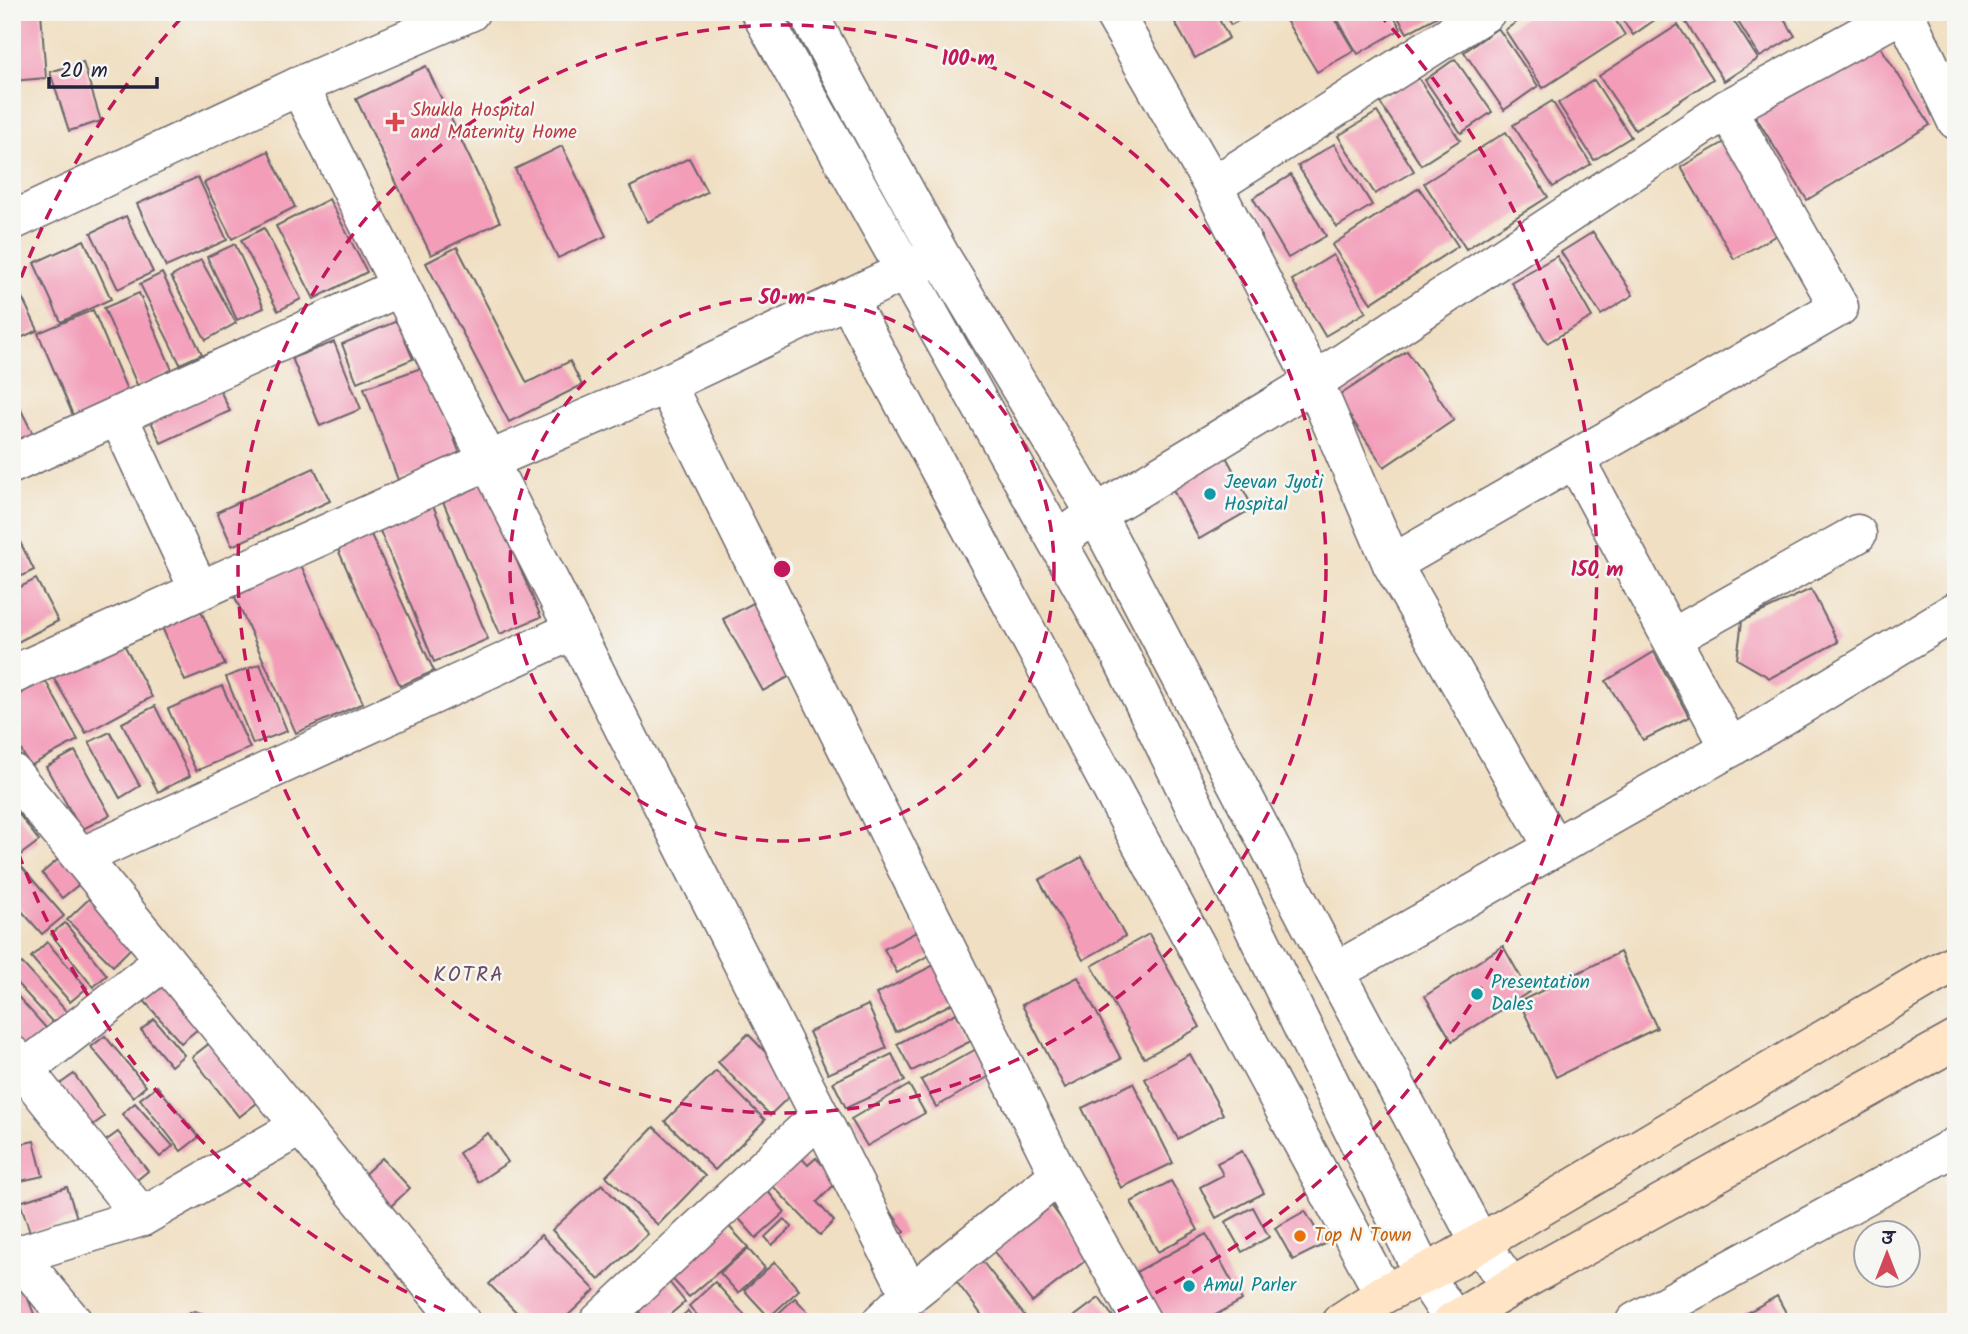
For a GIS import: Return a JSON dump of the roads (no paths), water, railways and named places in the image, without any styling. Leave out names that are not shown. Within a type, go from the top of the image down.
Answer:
[{"type":"main road","points":[[1341,1322],[1384,1294],[1480,1243],[1956,963]]},
{"type":"main road","points":[[1453,1321],[1956,1040]]},
{"type":"street","points":[[12,220],[299,86],[470,12]]},
{"type":"street","points":[[760,12],[1119,652],[1424,1275],[1453,1321]]},
{"type":"street","points":[[807,12],[940,255],[1096,514],[1480,1243],[1511,1287]]},
{"type":"street","points":[[1113,12],[1213,186],[1314,382],[1392,564],[1554,848]]},
{"type":"street","points":[[1213,186],[1486,12]]},
{"type":"street","points":[[1057,541],[1096,514],[1314,382],[1727,109],[1904,12],[1956,120]]},
{"type":"street","points":[[299,86],[910,1294]]},
{"type":"street","points":[[1392,564],[1839,307],[1727,109]]},
{"type":"street","points":[[12,675],[666,384],[940,255]]},
{"type":"street","points":[[12,464],[400,287]]},
{"type":"street","points":[[847,298],[1384,1294]]},
{"type":"street","points":[[666,384],[1059,1175],[1142,1322]]},
{"type":"street","points":[[118,416],[198,590]]},
{"type":"street","points":[[1576,459],[1730,748]]},
{"type":"street","points":[[1672,638],[1857,534]]},
{"type":"street","points":[[1335,972],[1730,748],[1956,611]]},
{"type":"street","points":[[80,857],[574,630]]},
{"type":"street","points":[[12,773],[461,1322]]},
{"type":"street","points":[[142,1217],[16,1066],[165,960]]},
{"type":"street","points":[[598,1322],[820,1116]]},
{"type":"street","points":[[73,1322],[15,1256],[142,1217],[302,1126]]},
{"type":"street","points":[[1635,1322],[1956,1146]]},
{"type":"street","points":[[881,1322],[910,1294],[1059,1175]]},
{"type":"place","name":"Shukla Hospital and Maternity Home","points":[[395,122]]},
{"type":"place","name":"Jeevan Jyoti Hospital","points":[[1210,494]]},
{"type":"place","name":"Presentation Dales","points":[[1477,994]]},
{"type":"place","name":"Top N Town","points":[[1300,1236]]},
{"type":"place","name":"Amul Parler","points":[[1189,1286]]},
{"type":"district","name":"KOTRA","points":[[469,975]]}]
